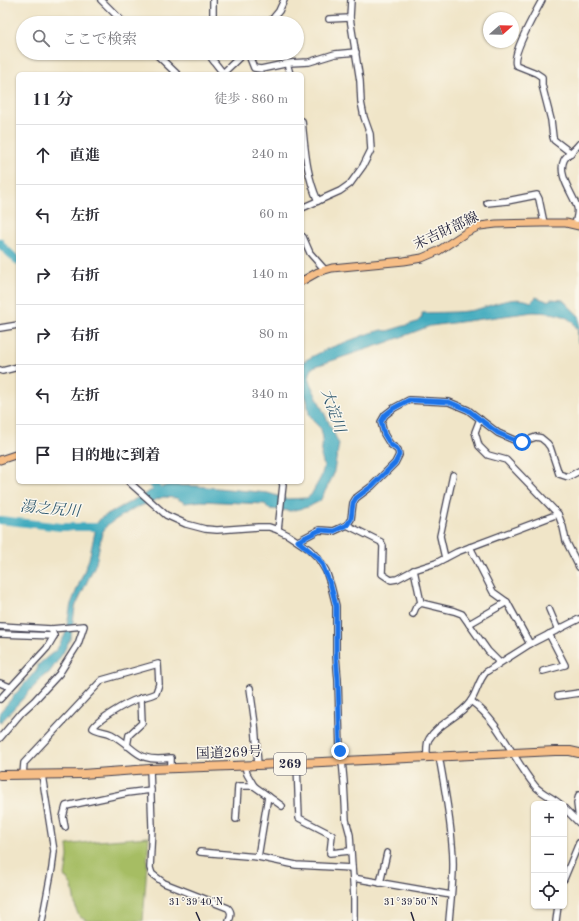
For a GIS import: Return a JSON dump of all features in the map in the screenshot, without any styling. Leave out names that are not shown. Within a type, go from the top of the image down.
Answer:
[{"type":"highway","name":"国道269号","points":[[0,775],[82,774],[150,769],[245,766],[342,760],[555,751],[570,751],[579,753]]},
{"type":"main road","name":"末吉財部線","points":[[304,280],[325,270],[422,258],[438,251],[467,232],[480,226],[496,224],[566,223],[577,226]]},
{"type":"main road","points":[[0,460],[16,455]]},
{"type":"street","points":[[100,0],[117,16]]},
{"type":"street","points":[[213,16],[214,0]]},
{"type":"street","points":[[275,16],[284,0]]},
{"type":"street","points":[[304,207],[340,191],[350,184],[363,166],[371,150],[370,134],[361,102],[360,81],[350,18],[351,0]]},
{"type":"street","points":[[542,0],[518,47],[514,62],[516,65],[542,77],[542,85],[551,120],[554,140],[571,153]]},
{"type":"street","points":[[329,19],[350,18]]},
{"type":"street","points":[[251,60],[254,68],[261,69],[287,63],[309,62],[334,54],[356,52]]},
{"type":"street","points":[[162,60],[175,72]]},
{"type":"street","points":[[213,60],[221,72]]},
{"type":"street","points":[[223,72],[236,60]]},
{"type":"street","points":[[287,63],[289,72]]},
{"type":"street","points":[[304,138],[311,185],[318,201]]},
{"type":"street","points":[[577,226],[577,206],[565,182],[563,165],[565,159],[579,144]]},
{"type":"street","points":[[488,202],[507,201],[537,195],[544,223]]},
{"type":"street","points":[[304,239],[310,253],[325,270]]},
{"type":"street","points":[[0,328],[16,325]]},
{"type":"street","points":[[0,370],[2,371],[16,368]]},
{"type":"street","points":[[298,541],[320,530],[334,531],[347,525],[351,519],[353,503],[356,498],[372,486],[395,463],[399,455],[398,450],[390,444],[384,434],[381,422],[385,415],[409,400],[449,402],[468,410],[498,433],[514,440],[522,442],[536,437],[541,438],[550,447],[558,474],[568,477],[579,471]]},
{"type":"street","points":[[480,419],[475,432],[478,446],[488,455],[506,460],[558,514],[566,541],[579,567]]},
{"type":"street","points":[[445,558],[440,536],[453,475]]},
{"type":"street","points":[[131,484],[166,515],[186,524],[205,529],[217,530],[258,527],[278,530],[298,541],[318,558],[326,571],[336,606],[336,656],[340,751],[342,760],[346,820],[350,835],[354,921]]},
{"type":"street","points":[[278,530],[282,484]]},
{"type":"street","points":[[347,525],[381,542],[383,546],[382,574],[391,580],[397,579],[414,570],[436,564],[445,558],[470,547],[558,514]]},
{"type":"street","points":[[470,547],[493,592],[507,602],[530,644]]},
{"type":"street","points":[[414,570],[421,603]]},
{"type":"street","points":[[469,624],[507,602]]},
{"type":"street","points":[[413,614],[416,607],[421,603]]},
{"type":"street","points":[[421,603],[462,614],[488,652],[498,661],[497,665]]},
{"type":"street","points":[[549,609],[558,630]]},
{"type":"street","points":[[426,757],[429,739],[466,708],[472,701],[482,677],[497,665],[530,644],[579,619]]},
{"type":"street","points":[[0,626],[52,629],[84,626],[80,639],[59,674],[22,712],[0,738]]},
{"type":"street","points":[[0,699],[47,648],[54,636],[52,629]]},
{"type":"street","points":[[0,634],[54,636]]},
{"type":"street","points":[[543,671],[565,665],[549,634]]},
{"type":"street","points":[[23,775],[24,763],[102,680],[158,664],[158,690],[156,693],[121,707],[93,728],[99,732],[110,734],[141,757],[152,760],[172,758],[171,769]]},
{"type":"street","points":[[0,683],[10,687]]},
{"type":"street","points":[[250,688],[255,724],[258,765]]},
{"type":"street","points":[[558,696],[579,693]]},
{"type":"street","points":[[128,746],[129,735],[142,724],[141,698]]},
{"type":"street","points":[[472,701],[483,709],[501,732],[535,787],[556,801]]},
{"type":"street","points":[[438,756],[445,792],[452,845],[453,878],[449,921]]},
{"type":"street","points":[[296,763],[299,818],[332,835],[330,853],[350,851]]},
{"type":"street","points":[[245,766],[247,774],[254,786],[282,806]]},
{"type":"street","points":[[150,769],[152,827],[150,868],[152,874],[164,883],[228,908],[231,915],[229,921]]},
{"type":"street","points":[[42,775],[54,851],[42,921]]},
{"type":"street","points":[[236,819],[238,786],[254,786]]},
{"type":"street","points":[[65,827],[63,817],[66,806],[127,793],[151,790]]},
{"type":"street","points":[[579,795],[577,803],[579,822]]},
{"type":"street","points":[[258,857],[268,796]]},
{"type":"street","points":[[567,811],[579,822]]},
{"type":"street","points":[[566,873],[579,843]]},
{"type":"street","points":[[200,852],[258,857],[296,865],[352,868]]},
{"type":"street","points":[[380,883],[387,853]]},
{"type":"street","points":[[353,878],[451,895]]},
{"type":"street","points":[[556,921],[558,909]]},
{"type":"green space","points":[[149,837],[143,921],[88,921],[80,917],[76,910],[72,886],[65,876],[68,856],[67,845]]},
{"type":"water","points":[[536,297],[547,301],[551,299],[563,300],[579,316],[579,344],[577,329],[569,319],[558,314],[533,312],[430,326],[388,342],[313,367],[310,373],[309,381],[339,444],[333,476],[320,501],[308,507],[291,511],[269,509],[265,504],[201,501],[185,503],[176,498],[163,497],[133,509],[107,525],[102,533],[96,563],[75,607],[71,637],[63,653],[49,673],[45,675],[0,723],[0,712],[38,668],[38,665],[57,649],[65,635],[71,604],[89,559],[97,523],[101,518],[150,491],[168,485],[197,486],[268,493],[287,499],[307,498],[311,495],[321,477],[324,466],[321,456],[323,438],[321,429],[309,414],[307,400],[304,393],[304,361],[327,349],[370,333],[382,330],[387,331],[417,322],[422,317],[422,313],[468,311],[517,299],[531,302]]},
{"type":"waterway","points":[[0,242],[3,247],[16,259]]},
{"type":"waterway","points":[[153,484],[161,493]]},
{"type":"waterway","name":"湯之尻川","points":[[0,520],[61,527],[97,527]]},
{"type":"route","points":[[340,751],[336,656],[336,606],[334,594],[326,571],[318,558],[298,541],[320,530],[334,531],[347,525],[351,519],[351,509],[356,498],[372,486],[395,463],[399,455],[398,450],[390,444],[384,434],[381,422],[385,415],[409,400],[449,402],[468,410],[498,433],[522,442]]},
{"type":"water label","name":"大淀川","points":[[332,411]]}]
